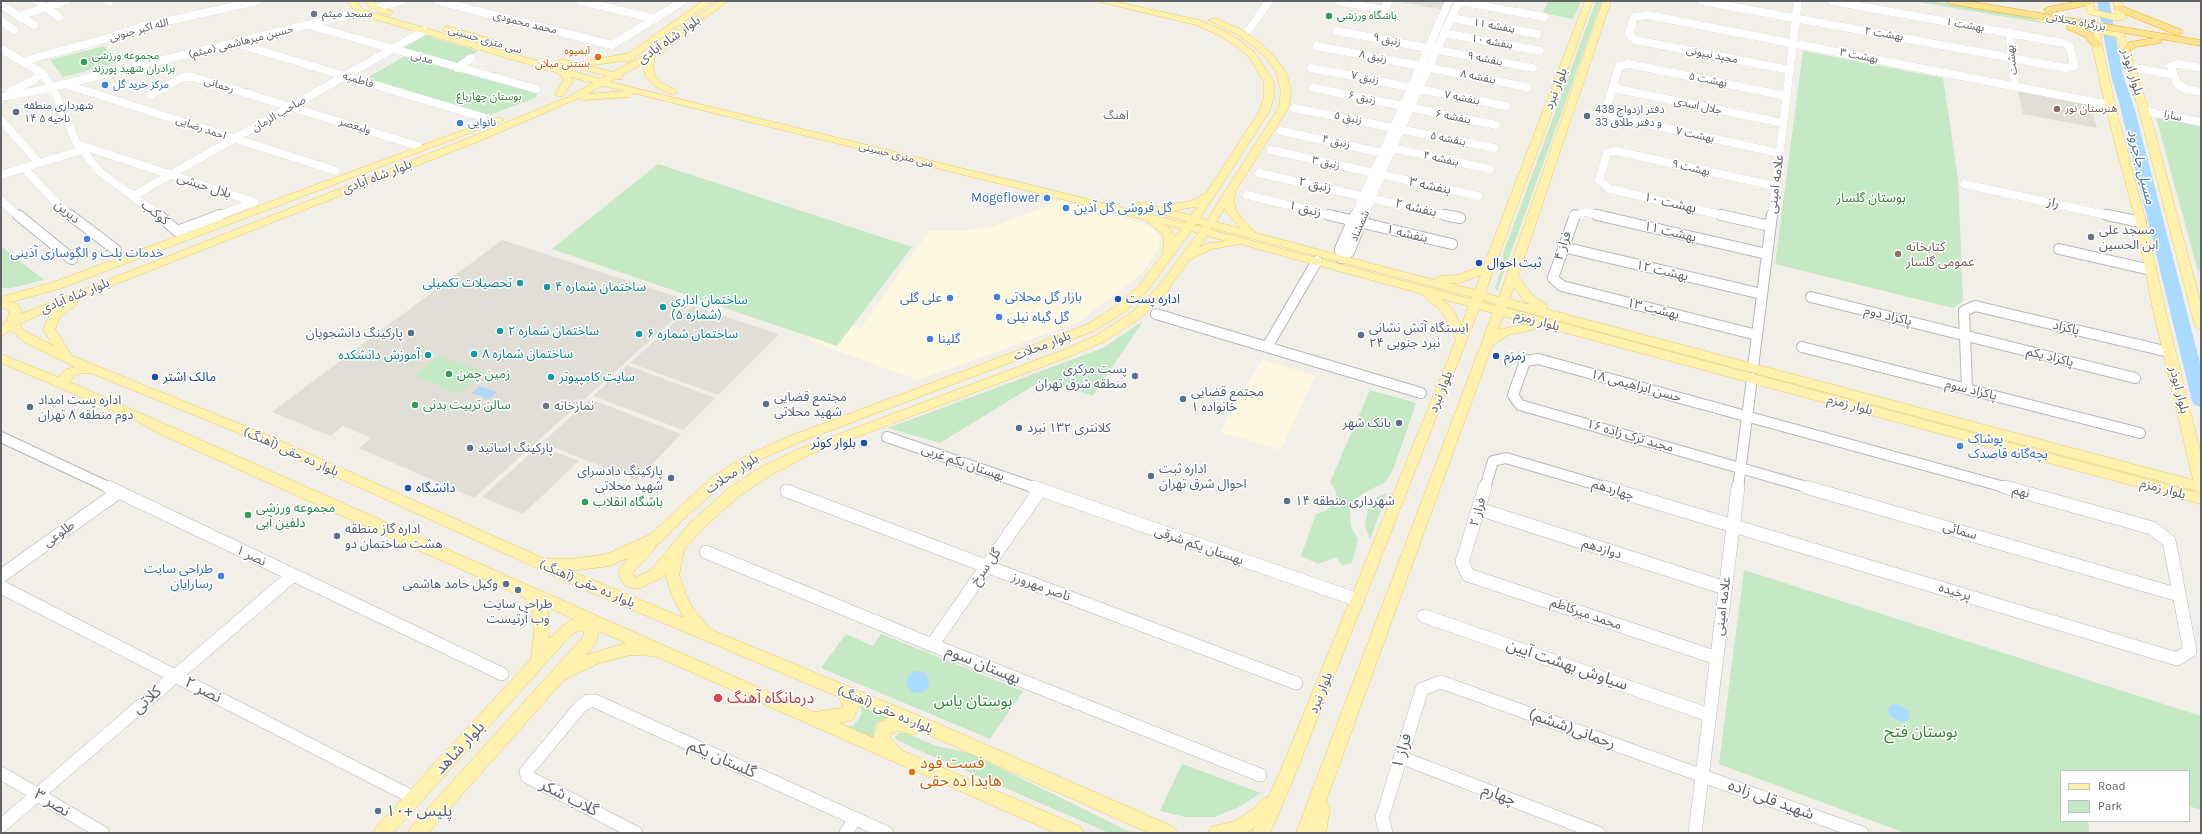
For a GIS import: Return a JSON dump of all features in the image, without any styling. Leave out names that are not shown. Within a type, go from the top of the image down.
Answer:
[{"type":"highway","name":"بزرگراه محلاتی","points":[[1950,1],[2044,13],[2100,23],[2117,18],[2178,32],[2200,40]]},
{"type":"highway","name":"بزرگراه محلاتی","points":[[1994,1],[2044,13]]},
{"type":"highway","points":[[2044,13],[2090,5]]},
{"type":"highway","points":[[2044,13],[2084,32],[2097,45]]},
{"type":"highway","name":"بزرگراه محلاتی","points":[[2117,18],[2200,40]]},
{"type":"highway","points":[[2117,18],[2178,32]]},
{"type":"highway","points":[[2125,51],[2133,44],[2143,42],[2200,40]]},
{"type":"main road","points":[[351,1],[360,12],[372,4]]},
{"type":"main road","name":"بلوار شاه آبادی","points":[[1,333],[13,322],[85,292],[478,138],[571,99],[603,78],[709,1]]},
{"type":"main road","name":"بلوار شاه آبادی","points":[[603,78],[615,76],[651,54],[724,1]]},
{"type":"main road","name":"بلوار محلات","points":[[539,563],[571,565],[609,560],[656,538],[683,511],[716,482],[752,458],[795,439],[1090,328],[1120,309],[1144,287],[1191,223],[1264,112],[1269,97],[1268,82],[1262,69],[1252,55],[1238,44],[1199,23],[1100,1]]},
{"type":"main road","name":"بلوار محلات","points":[[706,634],[689,614],[679,596],[672,575],[677,548],[694,528],[734,492],[766,471],[804,452],[1067,353],[1101,338],[1135,316],[1162,290],[1207,227],[1284,107],[1286,90],[1282,72],[1261,48],[1237,30],[1191,13],[1132,1]]},
{"type":"main road","name":"بلوار نبرد","points":[[1285,780],[1462,340],[1476,299],[1589,1]]},
{"type":"main road","name":"بلوار نبرد","points":[[1325,782],[1485,345],[1501,306],[1607,1]]},
{"type":"main road","name":"سی متری حسینی","points":[[372,4],[557,61],[657,96],[1140,210]]},
{"type":"main road","points":[[2090,5],[2100,23]]},
{"type":"main road","name":"سی متری حسینی","points":[[360,12],[546,67],[591,79],[603,78]]},
{"type":"main road","name":"بلوار ابوذر","points":[[2117,18],[2125,51],[2144,111],[2197,295],[2201,326]]},
{"type":"main road","name":"بلوار ابوذر","points":[[2100,23],[2095,34],[2110,105],[2142,222],[2169,352],[2200,476]]},
{"type":"main road","points":[[557,61],[587,64],[611,61],[634,54]]},
{"type":"main road","points":[[651,54],[648,67],[651,76],[659,85],[673,92]]},
{"type":"main road","points":[[546,67],[566,74],[567,85],[560,94]]},
{"type":"main road","name":"سی متری حسینی","points":[[615,76],[1207,227]]},
{"type":"main road","name":"بلوار شاه آبادی","points":[[1,302],[55,286],[495,121],[560,94],[591,79]]},
{"type":"main road","points":[[571,99],[604,94],[657,96]]},
{"type":"main road","points":[[1231,190],[1229,198],[1231,210],[1251,239]]},
{"type":"main road","points":[[1140,210],[1185,207],[1202,201],[1210,194]]},
{"type":"main road","points":[[1140,210],[1166,232],[1170,239],[1170,247],[1167,255]]},
{"type":"main road","points":[[1207,227],[1251,239],[1317,261],[1425,285],[1460,279],[1488,268]]},
{"type":"main road","points":[[1182,263],[1209,246],[1251,239],[1341,258],[1425,285],[1476,299]]},
{"type":"main road","points":[[1485,345],[1504,332],[1549,319],[1528,298],[1511,275]]},
{"type":"main road","points":[[1425,285],[1448,311],[1462,340]]},
{"type":"main road","points":[[68,359],[49,329],[50,322],[55,315],[85,292]]},
{"type":"main road","name":"بلوار زمزم","points":[[1476,299],[1752,373],[2201,488]]},
{"type":"main road","points":[[1,302],[13,306],[16,311],[13,322]]},
{"type":"main road","name":"بلوار ده حقی (آهنگ)","points":[[13,322],[18,332],[28,339],[68,359],[260,437],[539,563],[955,740],[1168,833]]},
{"type":"main road","points":[[1,358],[64,384],[815,718],[899,757],[1075,833]]},
{"type":"main road","points":[[64,384],[64,378],[71,372],[82,369],[91,369]]},
{"type":"main road","name":"بلوار زمزم","points":[[1752,373],[2201,499]]},
{"type":"main road","points":[[656,538],[626,570],[626,576],[630,582],[638,583],[645,581],[656,574],[677,548]]},
{"type":"main road","points":[[529,591],[540,612],[542,634],[538,663]]},
{"type":"main road","name":"بلوار شاهد","points":[[382,833],[574,625],[588,626],[592,629],[590,640],[417,833]]},
{"type":"main road","points":[[559,675],[594,659],[630,648],[662,650]]},
{"type":"main road","points":[[815,718],[847,715],[851,706],[845,693]]},
{"type":"main road","points":[[899,757],[882,739],[882,733],[885,728],[891,724],[899,724],[955,740]]},
{"type":"main road","points":[[1217,833],[1239,828],[1261,814],[1285,780]]},
{"type":"main road","points":[[1261,833],[1264,823],[1285,780]]},
{"type":"main road","points":[[1305,833],[1325,782]]},
{"type":"main road","points":[[1317,833],[1325,782]]},
{"type":"main road","points":[[1144,823],[1180,833]]},
{"type":"street","points":[[1,5],[11,1]]},
{"type":"street","points":[[37,1],[59,17]]},
{"type":"street","points":[[20,16],[66,1]]},
{"type":"street","name":"الله اکبر جنوبی","points":[[19,58],[94,38],[148,21],[244,1]]},
{"type":"street","name":"الله اکبر جنوبی","points":[[19,58],[98,41],[141,27],[257,1]]},
{"type":"street","points":[[372,4],[401,1]]},
{"type":"street","name":"محمد محمودی","points":[[438,1],[612,45],[656,19]]},
{"type":"street","points":[[581,1],[656,19],[683,1]]},
{"type":"street","points":[[1249,30],[1269,1]]},
{"type":"street","points":[[1339,1],[1384,10],[1388,2],[1386,1]]},
{"type":"street","name":"شمشاد","points":[[1341,258],[1349,252],[1357,222],[1433,49],[1448,1]]},
{"type":"street","points":[[1459,1],[1544,17]]},
{"type":"street","name":"شمشاد","points":[[1433,49],[1444,33],[1459,1]]},
{"type":"street","name":"بهشت ۲","points":[[1702,1],[2066,68]]},
{"type":"street","name":"علامه امینی","points":[[1695,833],[1798,1]]},
{"type":"street","name":"بهشت ۱","points":[[1832,1],[2064,43],[2070,47],[2074,66],[2066,68]]},
{"type":"street","points":[[1,5],[34,25]]},
{"type":"street","name":"حسین میرهاشمی (میثم)","points":[[3,94],[66,84],[360,12]]},
{"type":"street","name":"بهشت ۳","points":[[1635,40],[1628,34],[1634,16],[1647,15],[2110,105]]},
{"type":"street","name":"بنفشه ۱۱","points":[[1452,18],[1537,34]]},
{"type":"street","points":[[3,24],[14,30]]},
{"type":"street","name":"مدنی","points":[[307,25],[536,89]]},
{"type":"street","name":"صاحب الزمان","points":[[132,196],[171,176],[424,31]]},
{"type":"street","name":"زنبق ۹","points":[[1337,31],[1433,49]]},
{"type":"street","name":"بنفشه ۱۰","points":[[1444,33],[1540,50]]},
{"type":"street","name":"بهشت","points":[[2009,33],[2015,86]]},
{"type":"street","name":"مجید نبیونی","points":[[1635,40],[1790,70]]},
{"type":"street","name":"فاطمیه","points":[[235,43],[482,117]]},
{"type":"street","name":"زنبق ۸","points":[[1317,46],[1425,67]]},
{"type":"street","points":[[1,49],[19,58],[42,73],[24,86],[3,94]]},
{"type":"street","name":"بنفشه ۹","points":[[1433,49],[1533,68]]},
{"type":"street","points":[[457,68],[471,58]]},
{"type":"street","name":"بهشت ۵","points":[[1613,88],[1619,66],[1629,64],[1786,96]]},
{"type":"street","points":[[2201,68],[2178,64],[2171,66],[2176,84],[2185,89],[2201,92]]},
{"type":"street","name":"بنفشه ۸","points":[[1425,67],[1527,87]]},
{"type":"street","points":[[2130,67],[2174,75]]},
{"type":"street","name":"زنبق ۷","points":[[1311,68],[1415,88]]},
{"type":"street","name":"کوکب","points":[[42,73],[51,87],[79,147],[100,172],[132,196],[153,209],[177,231]]},
{"type":"street","name":"رحمانی","points":[[150,95],[188,76],[291,107]]},
{"type":"street","name":"احمد رضایی","points":[[66,84],[108,96],[336,171]]},
{"type":"street","name":"زنبق ۶","points":[[1314,88],[1407,107]]},
{"type":"street","name":"بنفشه ۷","points":[[1415,88],[1506,106]]},
{"type":"street","name":"بهشت ۷","points":[[1613,88],[1606,110],[1611,116],[1780,153]]},
{"type":"street","name":"جلال اسدی","points":[[1613,88],[1783,123]]},
{"type":"street","name":"ولیعصر","points":[[291,107],[418,146]]},
{"type":"street","name":"بنفشه ۶","points":[[1407,107],[1496,125]]},
{"type":"street","name":"زنبق ۵","points":[[1294,108],[1397,128]]},
{"type":"street","name":"سارا","points":[[2144,111],[2201,122]]},
{"type":"street","points":[[1,120],[39,163]]},
{"type":"street","name":"بنفشه ۵","points":[[1397,128],[1494,148]]},
{"type":"street","name":"زنبق ۴","points":[[1281,131],[1388,152]]},
{"type":"street","points":[[1,175],[39,163],[79,147]]},
{"type":"street","name":"بلال حبشی","points":[[79,147],[254,202],[177,231]]},
{"type":"street","name":"زنبق ۳","points":[[1271,150],[1377,174]]},
{"type":"street","name":"بهشت ۹","points":[[1607,154],[1616,151],[1775,186]]},
{"type":"street","name":"بنفشه ۴","points":[[1388,152],[1490,169]]},
{"type":"street","name":"بهشت ۱۰","points":[[1607,154],[1599,180],[1610,189],[1770,226]]},
{"type":"street","name":"دیرین","points":[[24,168],[60,207],[116,250]]},
{"type":"street","name":"زنبق ۲","points":[[1259,173],[1368,197]]},
{"type":"street","name":"بنفشه ۳","points":[[1377,174],[1478,196]]},
{"type":"street","name":"راز","points":[[1964,184],[2142,222]]},
{"type":"street","name":"زنبق ۱","points":[[1247,195],[1357,222]]},
{"type":"street","name":"بنفشه ۲","points":[[1368,197],[1460,218]]},
{"type":"street","points":[[1,201],[72,259]]},
{"type":"street","name":"بهشت ۱۱","points":[[1573,215],[1586,212],[1767,254]]},
{"type":"street","name":"فراز ۴","points":[[1553,278],[1573,215]]},
{"type":"street","name":"بنفشه ۱","points":[[1357,222],[1452,244]]},
{"type":"street","name":"بهشت ۱۲","points":[[1563,247],[1762,294]]},
{"type":"street","points":[[2059,249],[2151,270]]},
{"type":"street","points":[[1267,347],[1317,261]]},
{"type":"street","name":"بهشت ۱۳","points":[[1553,278],[1562,286],[1757,335]]},
{"type":"street","name":"پاکزاد دوم","points":[[1811,297],[1965,336]]},
{"type":"street","name":"پاکزاد","points":[[1965,336],[1964,311],[1976,306],[2169,352]]},
{"type":"street","points":[[1156,314],[1421,393]]},
{"type":"street","points":[[1965,336],[1967,389]]},
{"type":"street","name":"پاکزاد یکم","points":[[1965,336],[2135,378]]},
{"type":"street","name":"پاکزاد سوم","points":[[1802,348],[2140,433]]},
{"type":"street","name":"حسن ابراهیمی ۱۸","points":[[1525,361],[1538,359],[1747,416]]},
{"type":"street","name":"مجید ترک زاده ۱۶","points":[[1525,361],[1513,395],[1520,405],[1740,468]]},
{"type":"street","name":"نهم","points":[[1747,416],[2152,528],[2169,541],[2190,651],[2177,659]]},
{"type":"street","name":"نصر ۱","points":[[1,437],[502,674]]},
{"type":"street","name":"بهستان یکم غربی","points":[[887,437],[1040,490]]},
{"type":"street","name":"چهاردهم","points":[[1493,461],[1506,458],[1733,526]]},
{"type":"street","name":"فراز ۲","points":[[1462,562],[1493,461]]},
{"type":"street","name":"سمائی","points":[[1740,468],[2179,595]]},
{"type":"street","name":"بهستان یکم شرقی","points":[[1040,490],[1358,600]]},
{"type":"street","name":"گل سرخ","points":[[932,645],[1040,490]]},
{"type":"street","name":"ناصر مهرورز","points":[[787,491],[1296,683]]},
{"type":"street","name":"طلوعی","points":[[1,576],[117,493]]},
{"type":"street","name":"دوازدهم","points":[[1479,509],[1726,588]]},
{"type":"street","name":"پرخیده","points":[[1733,526],[2177,659]]},
{"type":"street","name":"بهستان سوم","points":[[706,552],[932,645],[1260,775]]},
{"type":"street","name":"محمد میرکاظم","points":[[1462,562],[1468,575],[1717,658]]},
{"type":"street","name":"کلاتی","points":[[1,826],[293,575]]},
{"type":"street","name":"نصر ۲","points":[[1,587],[406,794]]},
{"type":"street","name":"سیاوش بهشت آیین","points":[[1424,616],[1710,715]]},
{"type":"street","name":"فراز ۱","points":[[1386,833],[1382,818],[1422,689],[1441,682]]},
{"type":"street","name":"رحمانی(ششم)","points":[[1441,682],[1702,776]]},
{"type":"street","name":"گلاب شکر","points":[[588,701],[580,707],[531,764],[526,772],[528,777],[636,833]]},
{"type":"street","name":"گلستان یکم","points":[[588,701],[602,704],[887,833]]},
{"type":"street","name":"چهارم","points":[[1400,757],[1598,833]]},
{"type":"street","name":"نصر ۳","points":[[1,773],[103,833]]},
{"type":"street","name":"شهید قلی زاده","points":[[1702,776],[1862,833]]},
{"type":"street","points":[[846,833],[856,819]]},
{"type":"shaded area","points":[[1397,1],[1447,1],[1444,10]]},
{"type":"shaded area","name":"هنرستان نور","points":[[2018,91],[2090,104],[2097,128],[2023,114]]},
{"type":"shaded area","name":"بازار گل محلاتی","points":[[1057,200],[1146,224],[1160,235],[1159,249],[1140,275],[1079,322],[918,380],[808,340],[826,319],[861,328],[929,231],[961,231],[991,227],[1046,207]]},
{"type":"shaded area","points":[[502,240],[693,302],[474,498],[359,448],[371,438],[343,426],[330,436],[272,412]]},
{"type":"shaded area","points":[[692,306],[779,334],[718,395],[630,363]]},
{"type":"shaded area","points":[[1262,359],[1315,376],[1281,450],[1220,432]]},
{"type":"shaded area","points":[[627,365],[715,398],[683,430],[593,396]]},
{"type":"shaded area","points":[[590,399],[681,434],[637,480],[542,443]]},
{"type":"shaded area","points":[[539,446],[579,461],[523,514],[482,497]]},
{"type":"green space","points":[[1548,1],[1581,1],[1573,19],[1543,13]]},
{"type":"green space","points":[[1596,1],[1602,1],[1497,291],[1495,288],[1504,261],[1503,254]]},
{"type":"green space","points":[[1913,1],[1933,1],[2027,17],[2049,24]]},
{"type":"green space","points":[[425,35],[478,51],[456,64],[402,48]]},
{"type":"green space","name":"مجموعه ورزشی برادران شهید پورزند","points":[[104,46],[117,63],[63,77],[50,60]]},
{"type":"green space","name":"بوستان گلسار","points":[[1803,51],[1943,78],[1958,179],[1963,301],[1953,308],[1775,264]]},
{"type":"green space","name":"بوستان چهارباغ","points":[[405,56],[538,93],[535,98],[490,115],[367,78]]},
{"type":"green space","points":[[2156,117],[2201,126],[2201,272],[2198,271]]},
{"type":"green space","points":[[658,164],[912,247],[837,346],[552,249]]},
{"type":"green space","points":[[1,246],[44,280],[11,288],[1,288]]},
{"type":"green space","points":[[1143,321],[1093,396],[1044,379],[940,443],[888,428],[1103,348]]},
{"type":"green space","name":"زمین چمن","points":[[439,356],[485,372],[459,394],[413,376]]},
{"type":"green space","points":[[1370,390],[1416,403],[1393,470],[1385,482],[1362,494],[1354,502],[1350,511],[1351,526],[1358,540],[1352,563],[1342,565],[1336,557],[1318,564],[1301,556],[1316,514],[1328,510],[1335,501],[1336,492],[1330,482]]},
{"type":"green space","points":[[1387,493],[1370,540],[1365,525],[1368,510],[1377,497]]},
{"type":"green space","name":"بوستان فتح","points":[[1744,570],[2201,716],[2201,810],[2190,806],[2190,770],[2060,770],[2060,822],[2088,822],[2089,833],[1905,833],[1719,764]]},
{"type":"green space","name":"بوستان یاس","points":[[846,634],[873,646],[881,634],[1023,691],[990,739],[821,668]]},
{"type":"green space","points":[[860,705],[891,718],[877,722],[873,734],[875,739],[844,726],[853,726],[858,720],[862,713]]},
{"type":"green space","points":[[899,733],[906,733],[936,746],[970,753],[1132,833],[1109,833],[916,749],[894,738]]},
{"type":"green space","points":[[1182,764],[1261,793],[1237,808],[1214,817],[1186,817],[1160,811]]},
{"type":"water","points":[[480,386],[497,392],[489,399],[472,393]]},
{"type":"water","points":[[918,671],[926,674],[929,682],[926,690],[918,693],[910,690],[907,682],[910,674]]},
{"type":"water","points":[[1892,704],[1899,705],[1908,711],[1910,717],[1907,721],[1901,722],[1890,716],[1887,709]]},
{"type":"waterway","name":"مسیل جاجرود","points":[[2103,1],[2117,75],[2128,110],[2201,401]]},
{"type":"place","name":"مسجد میثم","points":[[314,14]]},
{"type":"place","name":"باشگاه ورزشی","points":[[1329,16]]},
{"type":"place","name":"آبمیوه بستنی میلان","points":[[598,57]]},
{"type":"place","name":"مجموعه ورزشی برادران شهید پورزند","points":[[84,62]]},
{"type":"place","name":"مرکز خرید گل","points":[[105,85]]},
{"type":"place","name":"هنرستان نور","points":[[2057,109]]},
{"type":"place","name":"شهرداری منطقه ۱۴ ناحیه ۵","points":[[16,112]]},
{"type":"place","name":"دفتر ازدواج 438 و دفتر طلاق 33","points":[[1587,116]]},
{"type":"place","name":"نانوایی","points":[[460,123]]},
{"type":"place","name":"Mogeflower","points":[[1047,198]]},
{"type":"place","name":"گل فروشی گل آذین","points":[[1066,208]]},
{"type":"place","name":"مسجد علی ابن الحسین","points":[[2091,237]]},
{"type":"place","name":"خدمات پلت و الگوسازی آذینی","points":[[87,239]]},
{"type":"place","name":"کتابخانه عمومی گلسار","points":[[1898,254]]},
{"type":"place","name":"ثبت احوال","points":[[1479,263]]},
{"type":"place","name":"تحصیلات تکمیلی","points":[[520,283]]},
{"type":"place","name":"ساختمان شماره ۴","points":[[547,287]]},
{"type":"place","name":"بازار گل محلاتی","points":[[997,297]]},
{"type":"place","name":"علی گلی","points":[[950,298]]},
{"type":"place","name":"اداره پست","points":[[1118,299]]},
{"type":"place","name":"ساختمان اداری (شماره ۵)","points":[[663,307]]},
{"type":"place","name":"گل گیاه نیلی","points":[[999,317]]},
{"type":"place","name":"ساختمان شماره ۲","points":[[500,331]]},
{"type":"place","name":"پارکینگ دانشجویان","points":[[411,333]]},
{"type":"place","name":"ساختمان شماره ۶","points":[[639,334]]},
{"type":"place","name":"ایستگاه آتش نشانی ۲۴ نبرد جنوبی","points":[[1361,335]]},
{"type":"place","name":"گلينا","points":[[930,339]]},
{"type":"place","name":"ساختمان شماره ۸","points":[[474,354]]},
{"type":"place","name":"آموزش دانشکده","points":[[428,355]]},
{"type":"place","name":"زمزم","points":[[1496,356]]},
{"type":"place","name":"زمین چمن","points":[[449,374]]},
{"type":"place","name":"پست مرکزی منطقه شرق تهران","points":[[1135,376]]},
{"type":"place","name":"مالک اشتر","points":[[155,377]]},
{"type":"place","name":"سایت کامپیوتر","points":[[551,377]]},
{"type":"place","name":"مجتمع قضایی خانواده ۱","points":[[1183,399]]},
{"type":"place","name":"مجتمع قضایی شهید محلاتی","points":[[766,404]]},
{"type":"place","name":"سالن تربیت بدنی","points":[[415,405]]},
{"type":"place","name":"نمازخانه","points":[[546,406]]},
{"type":"place","name":"اداره پست امداد دوم منطقه ۸ تهران","points":[[30,407]]},
{"type":"place","name":"بانک شهر","points":[[1399,423]]},
{"type":"place","name":"کلانتری ۱۳۲ نبرد","points":[[1019,428]]},
{"type":"place","name":"بلوار کوثر","points":[[864,443]]},
{"type":"place","name":"پوشاک بچه‌گانه قاصدک","points":[[1960,446]]},
{"type":"place","name":"پارکینگ اساتید","points":[[470,448]]},
{"type":"place","name":"اداره ثبت احوال شرق تهران","points":[[1151,476]]},
{"type":"place","name":"پارکینگ دادسرای شهید محلاتی","points":[[671,478]]},
{"type":"place","name":"دانشگاه","points":[[408,488]]},
{"type":"place","name":"شهرداری منطقه ۱۴","points":[[1287,501]]},
{"type":"place","name":"باشگاه انقلاب","points":[[585,502]]},
{"type":"place","name":"مجموعه ورزشی دلفین آبی","points":[[248,515]]},
{"type":"place","name":"اداره گاز منطقه هشت ساختمان دو","points":[[337,536]]},
{"type":"place","name":"طراحی سایت رسارایان","points":[[221,576]]},
{"type":"place","name":"وکیل حامد هاشمی","points":[[506,584]]},
{"type":"place","name":"طراحی سایت وب آرتیست","points":[[518,590]]},
{"type":"place","name":"درمانگاه آهنگ","points":[[718,698]]},
{"type":"place","name":"فست فود هایدا ده حقی","points":[[912,772]]},
{"type":"place","name":"پلیس +۱۰","points":[[378,811]]},
{"type":"district","name":"آهنگ","points":[[1116,116]]}]
